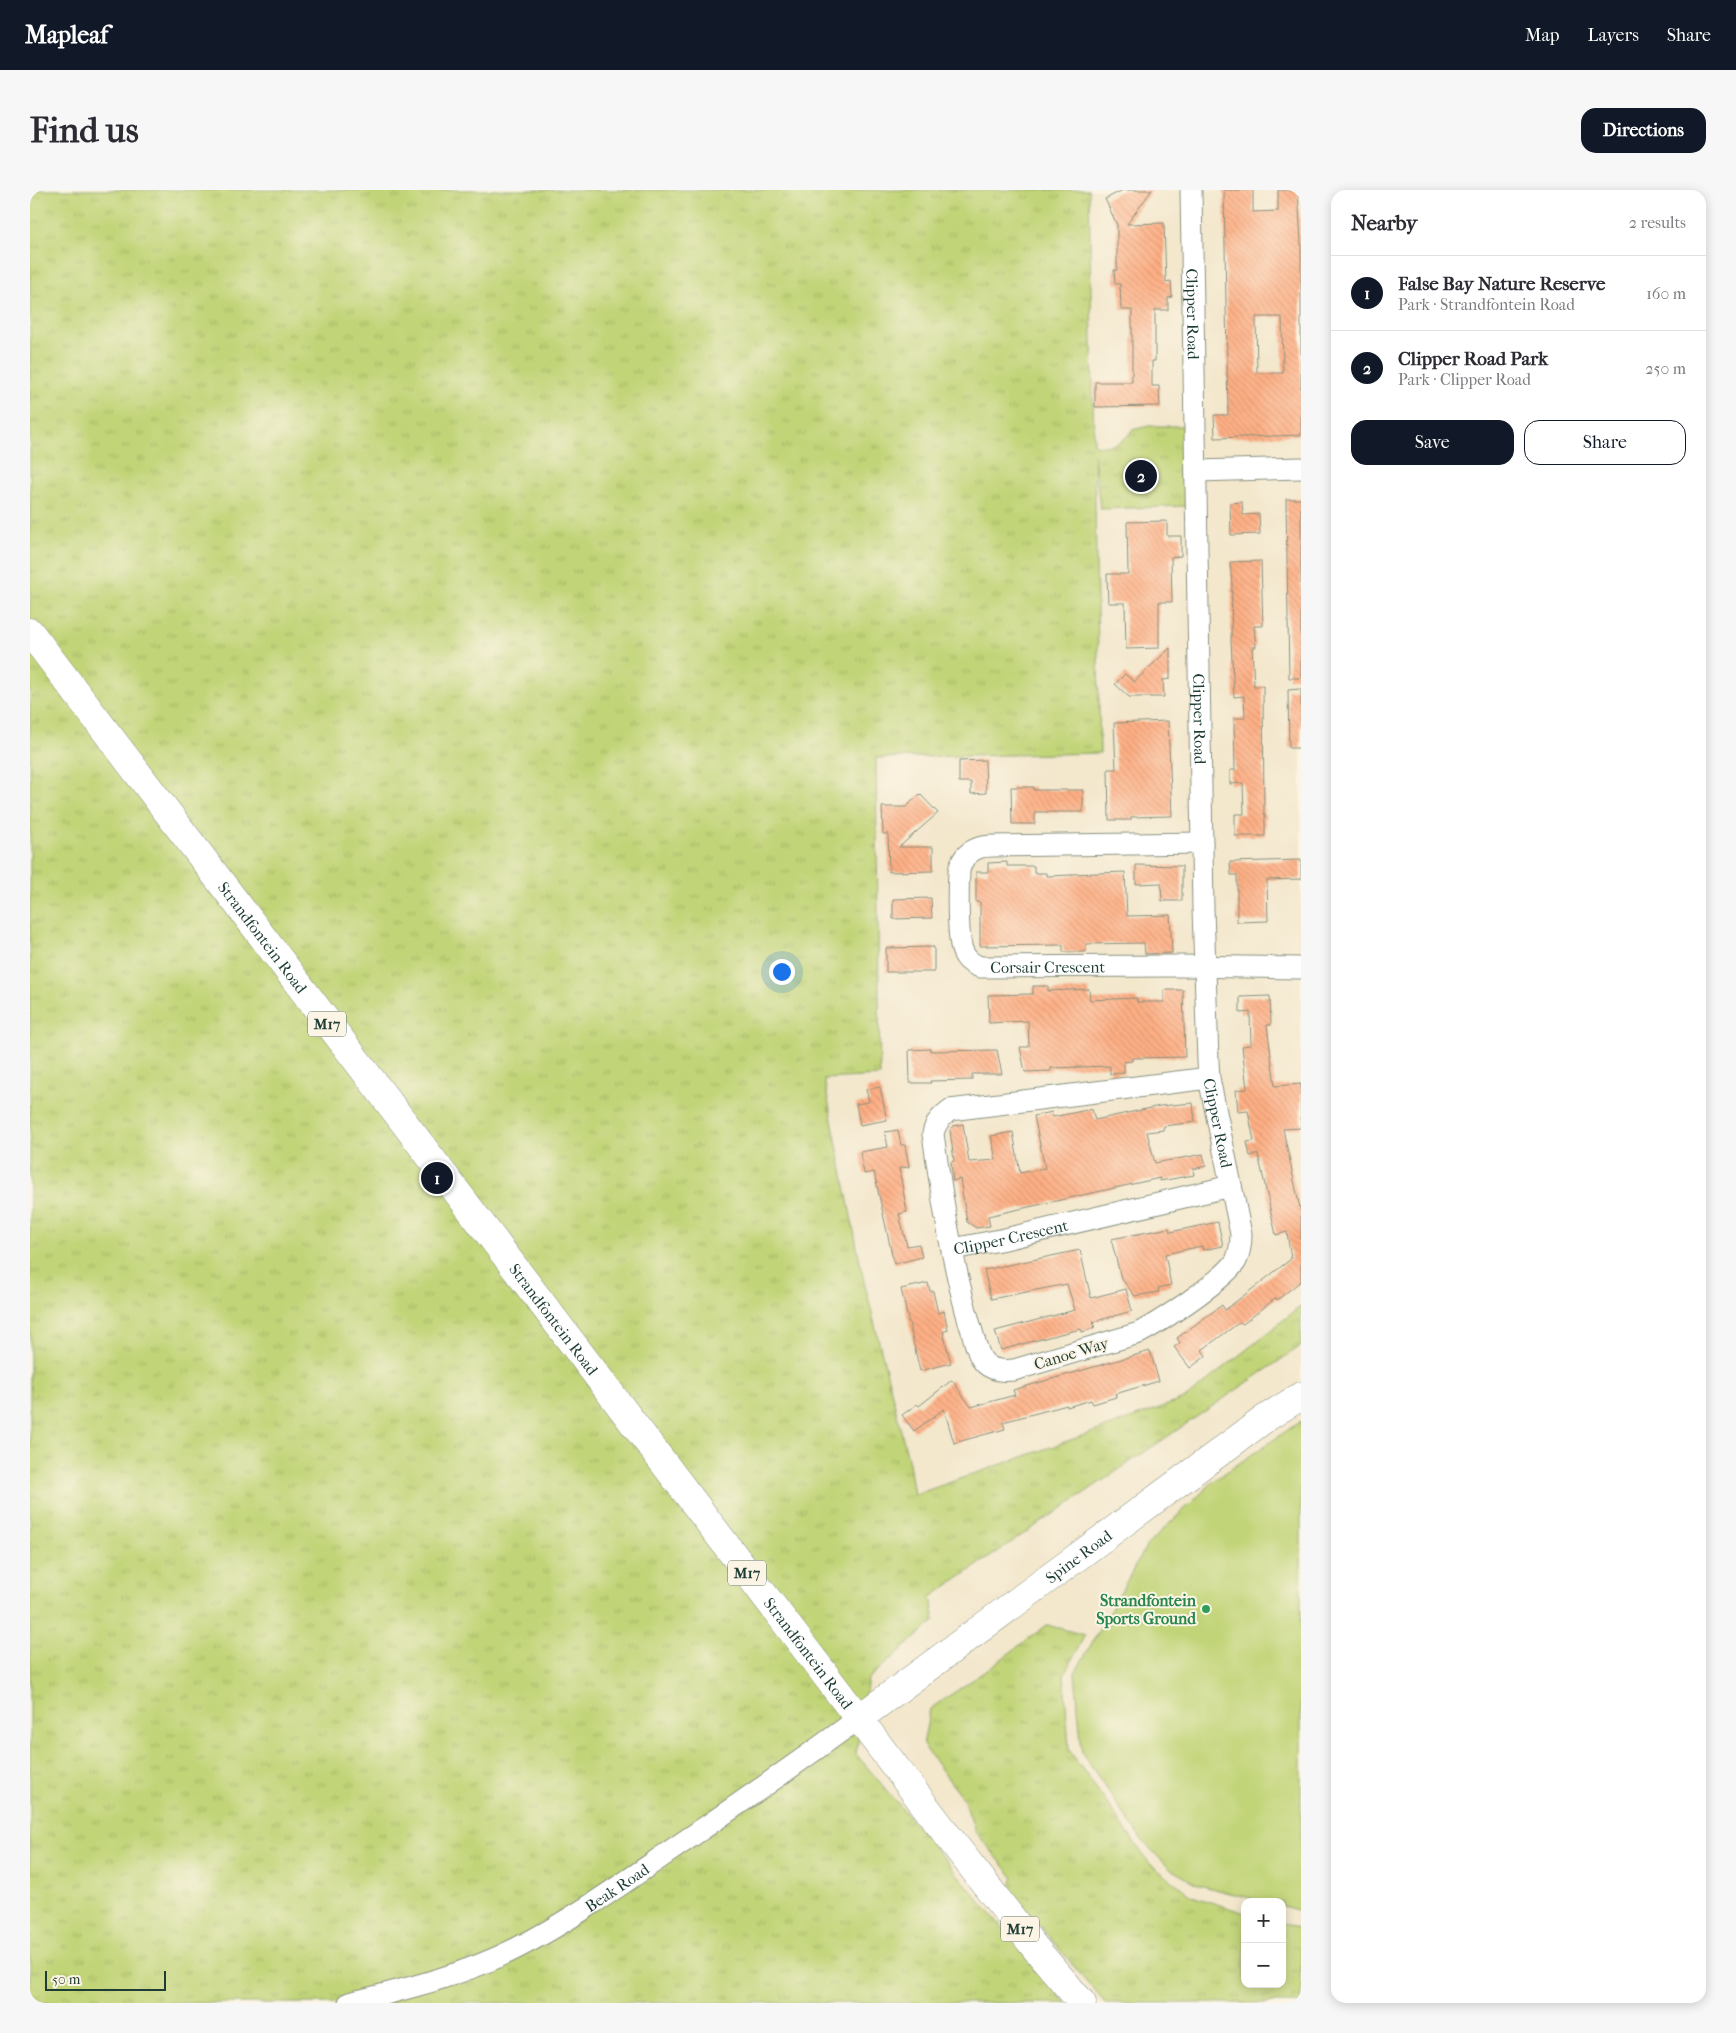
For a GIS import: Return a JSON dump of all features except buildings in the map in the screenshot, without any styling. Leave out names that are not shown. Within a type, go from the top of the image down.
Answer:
[{"type":"main road","name":"Strandfontein Road","points":[[30,632],[986,1887],[1082,2003]]},
{"type":"main road","name":"Spine Road","points":[[858,1719],[1266,1418],[1301,1396]]},
{"type":"street","name":"Clipper Road","points":[[1191,190],[1202,843],[1209,1078],[1241,1234],[1241,1244]]},
{"type":"street","points":[[1196,471],[1301,468]]},
{"type":"street","name":"Corsair Crescent","points":[[1202,843],[982,846],[973,850],[965,857],[959,870],[960,940],[966,958],[980,967],[1301,968]]},
{"type":"street","name":"Clipper Crescent","points":[[1209,1078],[950,1110],[941,1117],[935,1126],[934,1134],[942,1197],[953,1249],[1005,1239],[1231,1186]]},
{"type":"street","name":"Canoe Way","points":[[953,1249],[960,1289],[980,1356],[988,1367],[1005,1371],[1138,1332],[1154,1325],[1176,1311],[1229,1270],[1239,1254],[1241,1244]]},
{"type":"street","name":"Beak Road","points":[[349,2003],[406,1989],[468,1969],[524,1944],[578,1914],[747,1799],[858,1719]]},
{"type":"green space","points":[[30,190],[1089,190],[1094,445],[1106,446],[1116,444],[1124,439],[1132,430],[1149,426],[1185,426],[1186,506],[1100,509],[1094,455],[1100,753],[876,758],[880,1076],[824,1079],[863,1277],[909,1463],[914,1495],[1186,1398],[1301,1306],[1301,1346],[931,1597],[935,1621],[868,1679],[856,1754],[1066,2003],[30,2003]]},
{"type":"green space","name":"Strandfontein Sports Ground","points":[[1301,1421],[1301,1911],[1286,1907],[1286,1898],[1250,1898],[1199,1885],[1170,1869],[1141,1839],[1082,1753],[1075,1673],[1147,1545],[1216,1479]]},
{"type":"green space","points":[[1047,1625],[1085,1635],[1064,1674],[1069,1750],[1149,1863],[1192,1896],[1241,1912],[1241,1988],[1286,1988],[1286,1925],[1301,1927],[1301,2003],[1105,2003],[1039,1925],[1007,1892],[1014,1878],[975,1831],[964,1800],[923,1745],[930,1709]]},
{"type":"place","name":"Clipper Road Park","points":[[1141,476]]},
{"type":"place","name":"False Bay Nature Reserve","points":[[437,1178]]},
{"type":"place","name":"Strandfontein Sports Ground","points":[[1206,1609]]}]
